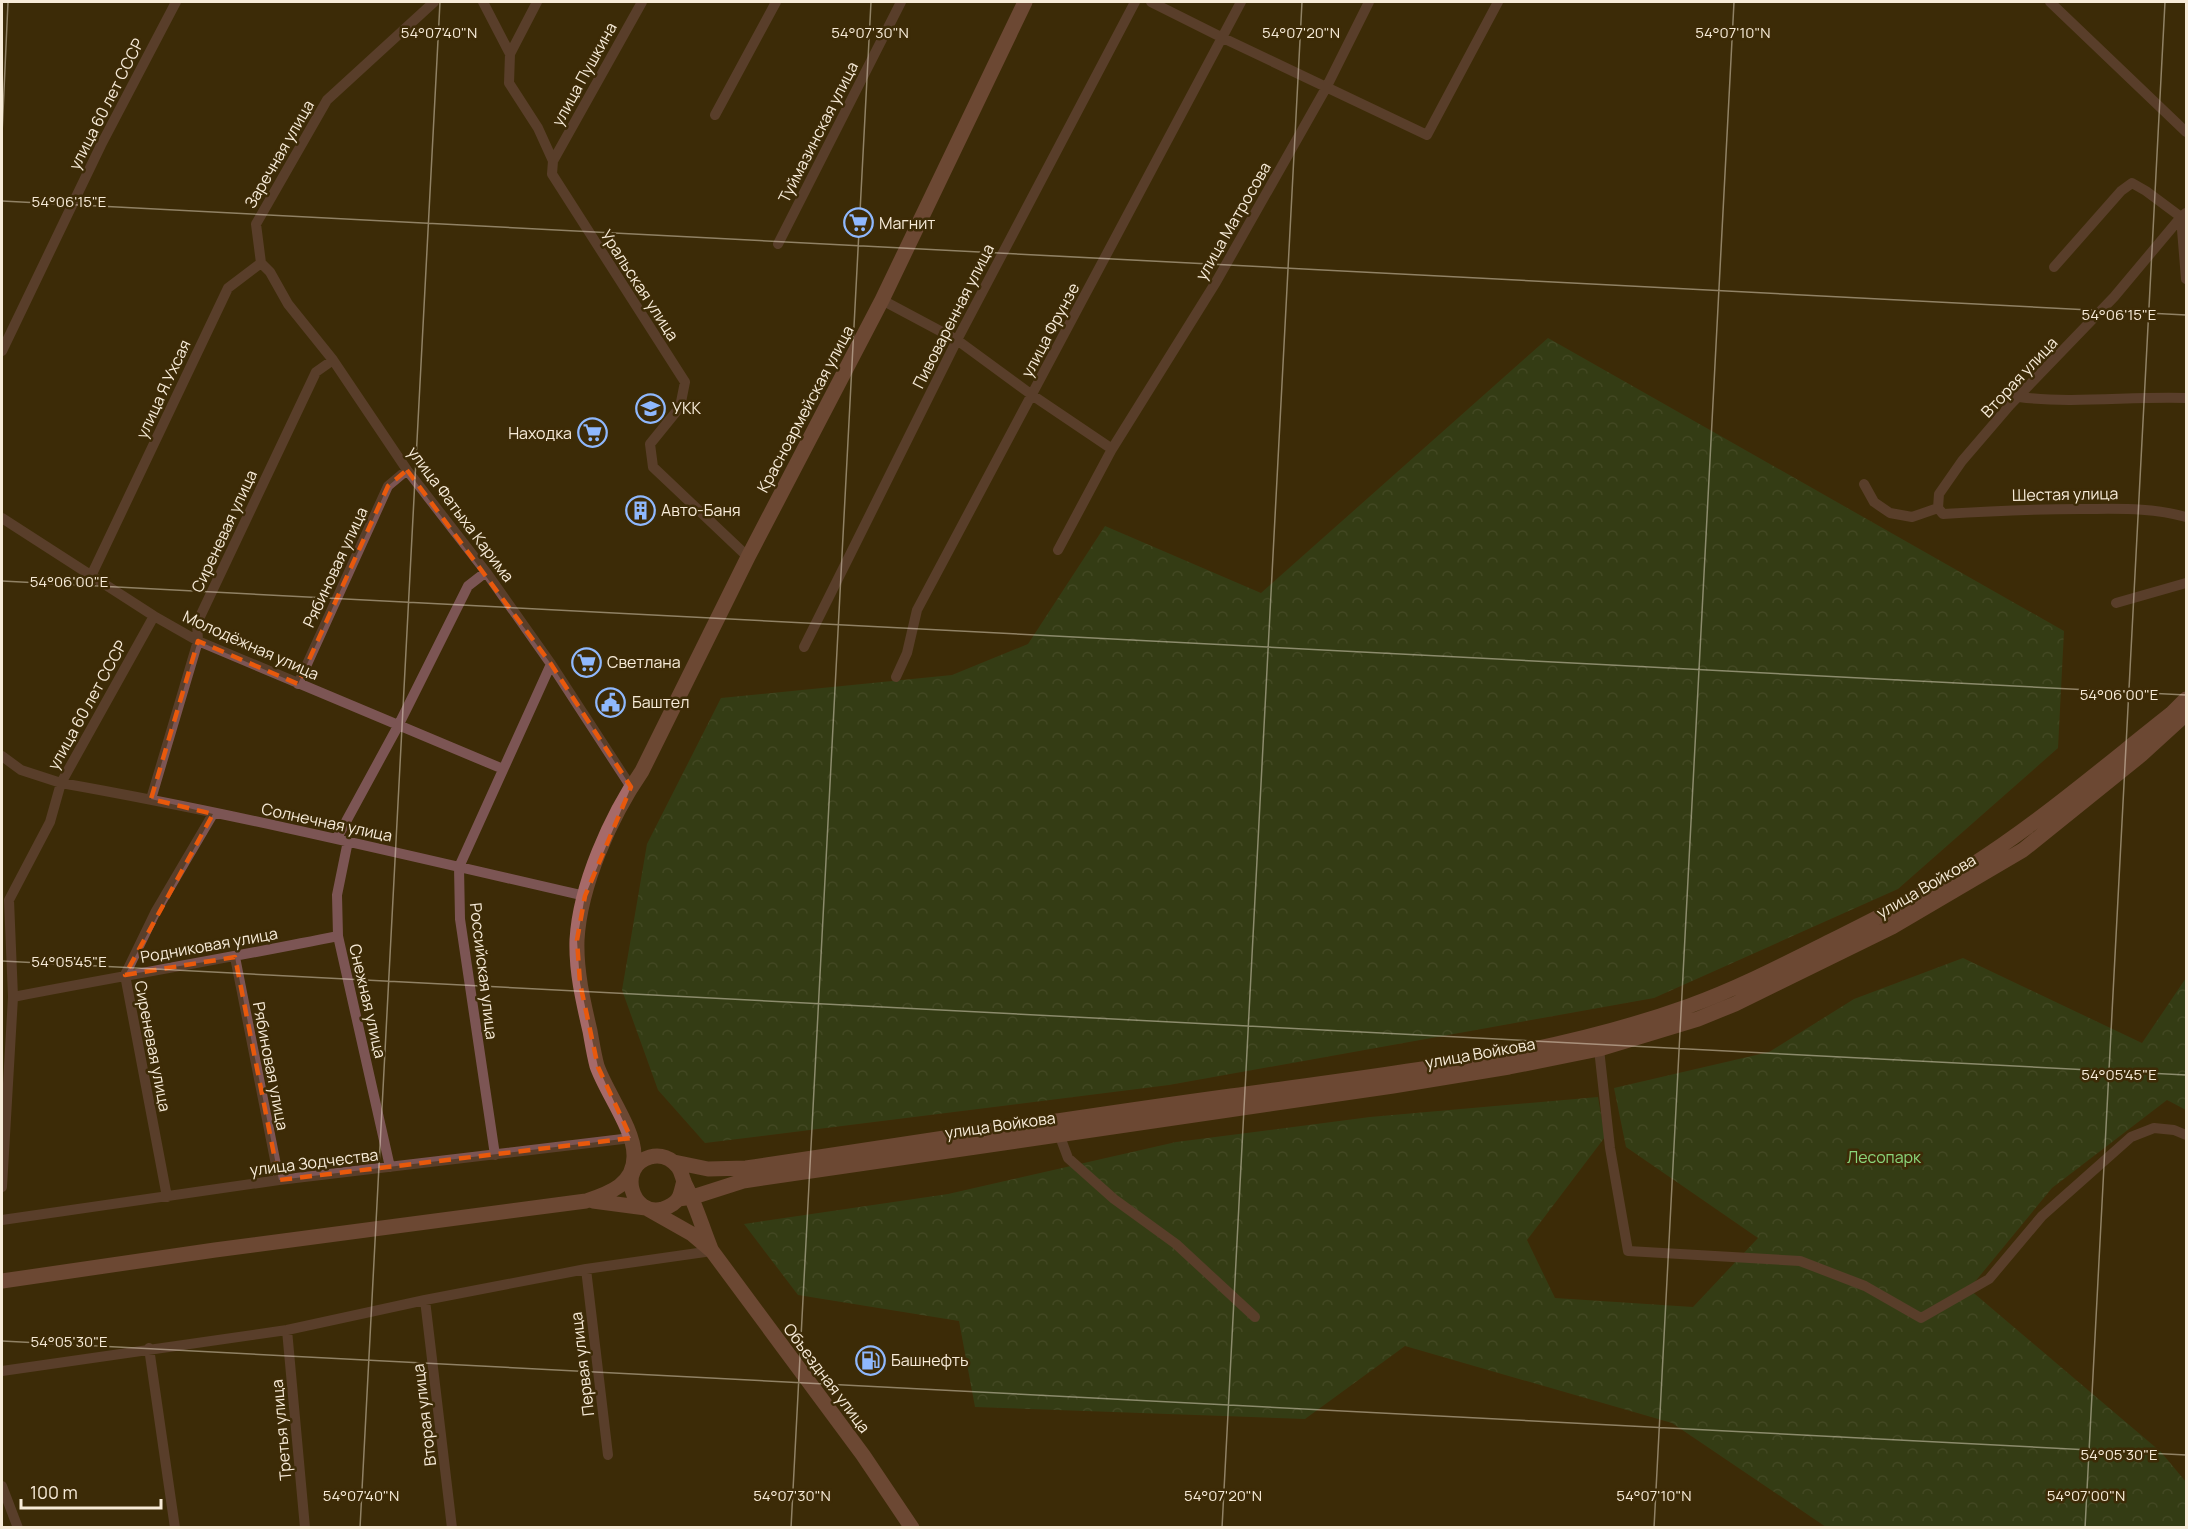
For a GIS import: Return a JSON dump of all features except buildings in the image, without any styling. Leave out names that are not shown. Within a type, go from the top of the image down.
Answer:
[{"type":"main road","name":"Красноармейская улица","points":[[631,1138],[597,1067],[580,983],[577,940],[585,896],[604,842],[642,771],[748,557],[882,300],[1025,2]]},
{"type":"main road","name":"улица Войкова","points":[[669,1159],[708,1169],[746,1168],[1055,1120],[1487,1058],[1596,1035],[1690,1006],[1759,977],[1917,897],[1971,865],[2055,806],[2187,699]]},
{"type":"main road","name":"улица Войкова","points":[[686,1198],[743,1181],[1509,1067],[1599,1049],[1698,1019],[1735,1004],[1892,927],[1958,891],[2023,850],[2187,714]]},
{"type":"main road","points":[[631,1138],[669,1159],[681,1171],[686,1198],[712,1251]]},
{"type":"main road","points":[[631,1138],[634,1154],[630,1186],[635,1199],[646,1208],[693,1234],[712,1251]]},
{"type":"main road","points":[[2,1281],[215,1250],[586,1201],[609,1193],[622,1184],[637,1164],[645,1158],[654,1156],[669,1159]]},
{"type":"main road","points":[[586,1201],[658,1210],[686,1198]]},
{"type":"main road","name":"Объездная улица","points":[[712,1251],[912,1527]]},
{"type":"street","name":"улица 60 лет СССР","points":[[2,351],[101,145],[176,2]]},
{"type":"street","name":"Заречная улица","points":[[261,263],[256,224],[327,100],[434,2]]},
{"type":"street","points":[[483,2],[510,54]]},
{"type":"street","name":"Уральская улица","points":[[537,2],[510,54],[509,83],[538,128],[553,161],[552,174],[685,382],[680,407],[650,444],[653,467],[748,557]]},
{"type":"street","name":"улица Пушкина","points":[[553,161],[642,2]]},
{"type":"street","points":[[715,115],[776,2]]},
{"type":"street","name":"Туймазинская улица","points":[[778,244],[901,2]]},
{"type":"street","name":"Пивоваренная улица","points":[[804,647],[957,340],[1135,2]]},
{"type":"street","points":[[1151,2],[1428,135],[1498,2]]},
{"type":"street","name":"улица Фрунзе","points":[[896,677],[907,653],[917,610],[1241,2]]},
{"type":"street","name":"улица Матросова","points":[[1058,550],[1112,449],[1216,282],[1326,88],[1369,2]]},
{"type":"street","points":[[2050,2],[2187,132]]},
{"type":"street","points":[[2054,267],[2121,191],[2132,183],[2184,215],[2187,279]]},
{"type":"street","name":"Вторая улица","points":[[1941,511],[1939,495],[1962,461],[2114,297],[2184,215]]},
{"type":"street","name":"улица Фатыха Карима","points":[[261,263],[270,272],[288,304],[333,360],[407,470],[486,572],[551,664],[631,788]]},
{"type":"street","name":"улица Я.Ухсая","points":[[91,576],[228,288],[261,263]]},
{"type":"street","points":[[882,300],[957,340],[1032,395],[1112,449]]},
{"type":"street","name":"Сиреневая улица","points":[[151,799],[198,641],[197,623],[316,372],[333,360]]},
{"type":"street","points":[[2019,397],[2062,400],[2141,396],[2187,398]]},
{"type":"street","name":"Рябиновая улица","points":[[298,684],[388,486],[407,470]]},
{"type":"street","name":"Шестая улица","points":[[1864,484],[1874,502],[1890,513],[1912,517],[1941,511],[2130,507],[2187,517]]},
{"type":"street","name":"Молодёжная улица","points":[[2,518],[154,616],[198,641],[503,769]]},
{"type":"street","name":"Снежная улица","points":[[390,1167],[338,936],[338,895],[343,839],[468,586],[486,572]]},
{"type":"street","points":[[2116,603],[2187,584]]},
{"type":"street","name":"улица 60 лет СССР","points":[[2,756],[21,770],[61,783],[154,616]]},
{"type":"street","name":"Российская улица","points":[[495,1155],[460,920],[459,867],[551,664]]},
{"type":"street","points":[[2,1187],[13,998],[9,900],[51,822],[61,783]]},
{"type":"street","name":"Солнечная улица","points":[[61,783],[151,799],[213,814],[343,839],[585,896]]},
{"type":"street","name":"Сиреневая улица","points":[[166,1197],[125,975],[156,912],[213,814]]},
{"type":"street","name":"Родниковая улица","points":[[13,998],[338,936]]},
{"type":"street","name":"Рябиновая улица","points":[[235,957],[279,1180]]},
{"type":"street","points":[[1599,1049],[1610,1148],[1628,1251],[1800,1262],[1865,1286],[1921,1318],[1989,1279],[2042,1216],[2131,1137],[2154,1128],[2174,1130],[2187,1135]]},
{"type":"street","points":[[1059,1134],[1068,1158],[1114,1199],[1176,1244],[1254,1317]]},
{"type":"street","name":"улица Зодчества","points":[[2,1220],[279,1180],[631,1138]]},
{"type":"street","points":[[2,1371],[148,1348],[287,1330],[425,1300],[586,1269],[712,1251]]},
{"type":"street","name":"Первая улица","points":[[586,1269],[608,1455]]},
{"type":"street","name":"Вторая улица","points":[[425,1300],[452,1527]]},
{"type":"street","name":"Третья улица","points":[[287,1330],[305,1527]]},
{"type":"street","points":[[148,1348],[175,1527]]},
{"type":"street","points":[[2,1486],[18,1527]]},
{"type":"highlighted area","points":[[407,470],[551,664],[631,787],[585,896],[577,940],[580,983],[598,1067],[631,1138],[279,1180],[235,957],[125,975],[213,814],[151,799],[198,641],[298,684],[388,486]]},
{"type":"green space","points":[[1548,338],[2064,631],[2058,748],[1898,889],[1654,998],[1169,1085],[705,1143],[658,1090],[622,990],[647,844],[721,698],[952,675],[1028,644],[1105,526],[1261,593]]},
{"type":"green space","name":"Лесопарк","points":[[1963,958],[2142,1043],[2186,978],[2186,1110],[2167,1100],[2052,1188],[1969,1289],[2161,1452],[2186,1482],[2186,1527],[1826,1527],[1672,1423],[1405,1346],[1305,1419],[975,1407],[959,1321],[798,1295],[744,1224],[948,1194],[1176,1142],[1370,1117],[1598,1097],[1605,1137],[1527,1240],[1555,1298],[1693,1307],[1758,1238],[1626,1147],[1614,1088],[1769,1052],[1854,999]]},
{"type":"place","name":"Магнит","points":[[858,223]]},
{"type":"place","name":"УКК","points":[[651,408]]},
{"type":"place","name":"Находка","points":[[593,433]]},
{"type":"place","name":"Авто-Баня","points":[[640,510]]},
{"type":"place","name":"Светлана","points":[[586,662]]},
{"type":"place","name":"Баштел","points":[[611,702]]},
{"type":"place","name":"Башнефть","points":[[870,1360]]}]
